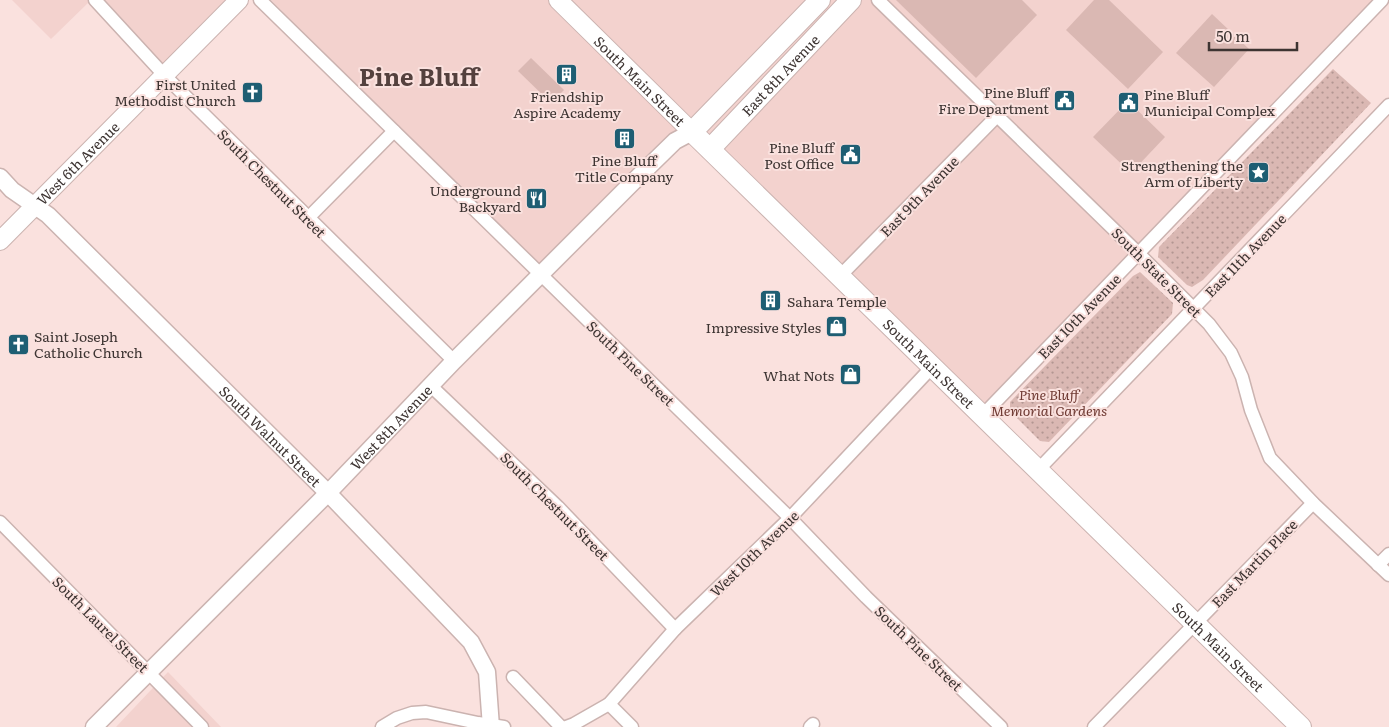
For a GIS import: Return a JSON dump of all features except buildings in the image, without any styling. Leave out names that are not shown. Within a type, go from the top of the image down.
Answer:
[{"type":"main road","name":"West 6th Avenue","points":[[0,241],[238,0]]},
{"type":"main road","name":"South Main Street","points":[[558,0],[1301,727]]},
{"type":"main road","name":"East 8th Avenue","points":[[692,132],[820,0]]},
{"type":"main road","name":"East 8th Avenue","points":[[710,149],[851,0]]},
{"type":"street","name":"South Chestnut Street","points":[[95,0],[164,76],[454,361]]},
{"type":"street","name":"South Pine Street","points":[[260,0],[790,518],[866,597],[1001,727]]},
{"type":"street","name":"South State Street","points":[[878,0],[1209,324],[1231,353],[1242,377],[1251,410],[1270,458],[1313,503],[1389,576]]},
{"type":"street","points":[[1382,0],[1389,6]]},
{"type":"street","name":"East 10th Avenue","points":[[983,415],[1382,0]]},
{"type":"street","name":"East 11th Avenue","points":[[1038,470],[1389,105]]},
{"type":"street","name":"East 9th Avenue","points":[[840,276],[997,116]]},
{"type":"street","points":[[308,218],[394,131]]},
{"type":"street","name":"West 8th Avenue","points":[[94,727],[328,493],[454,361],[675,140],[692,132]]},
{"type":"street","name":"South Walnut Street","points":[[0,178],[12,190],[48,216],[328,493],[471,642],[486,672],[495,727]]},
{"type":"street","name":"West 10th Avenue","points":[[566,727],[609,704],[675,629],[790,518],[933,366]]},
{"type":"street","name":"South Chestnut Street","points":[[431,386],[558,507],[675,629]]},
{"type":"street","name":"East Martin Place","points":[[1094,727],[1313,503]]},
{"type":"street","name":"South Laurel Street","points":[[0,522],[202,727]]},
{"type":"street","points":[[1378,565],[1389,554]]},
{"type":"street","points":[[513,676],[561,727]]},
{"type":"street","points":[[609,704],[632,727]]},
{"type":"street","points":[[382,727],[397,718],[412,713],[426,712],[495,727]]},
{"type":"shaded area","points":[[12,0],[91,0],[51,39]]},
{"type":"shaded area","points":[[99,0],[227,0],[164,68]]},
{"type":"shaded area","points":[[271,0],[1375,0],[987,406],[692,120],[541,267]]},
{"type":"shaded area","points":[[168,672],[221,727],[116,727]]},
{"type":"green space","points":[[896,0],[1022,0],[1037,15],[976,78]]},
{"type":"green space","points":[[1094,0],[1109,0],[1163,52],[1128,89],[1066,30]]},
{"type":"green space","points":[[1212,14],[1249,49],[1214,87],[1176,53]]},
{"type":"green space","points":[[531,58],[564,90],[551,103],[518,71]]},
{"type":"green space","points":[[1333,69],[1371,103],[1203,280],[1192,287],[1187,285],[1158,257],[1159,247]]},
{"type":"green space","points":[[1128,101],[1165,137],[1131,173],[1093,137]]},
{"type":"green space","name":"Pine Bluff Memorial Gardens","points":[[1140,272],[1173,303],[1172,314],[1049,442],[1040,441],[1010,411],[1010,402],[1133,276]]},
{"type":"place","name":"Friendship Aspire Academy","points":[[567,74]]},
{"type":"place","name":"First United Methodist Church","points":[[252,92]]},
{"type":"place","name":"Pine Bluff Fire Department","points":[[1065,100]]},
{"type":"place","name":"Pine Bluff Municipal Complex","points":[[1128,102]]},
{"type":"place","name":"Pine Bluff Title Company","points":[[624,138]]},
{"type":"place","name":"Pine Bluff Post Office","points":[[850,155]]},
{"type":"place","name":"Strengthening the Arm of Liberty","points":[[1259,173]]},
{"type":"place","name":"Underground Backyard","points":[[537,198]]},
{"type":"place","name":"Sahara Temple","points":[[771,301]]},
{"type":"place","name":"Impressive Styles","points":[[837,327]]},
{"type":"place","name":"Saint Joseph Catholic Church","points":[[18,344]]},
{"type":"place","name":"What Nots","points":[[850,375]]},
{"type":"district","name":"Pine Bluff","points":[[419,75]]}]
